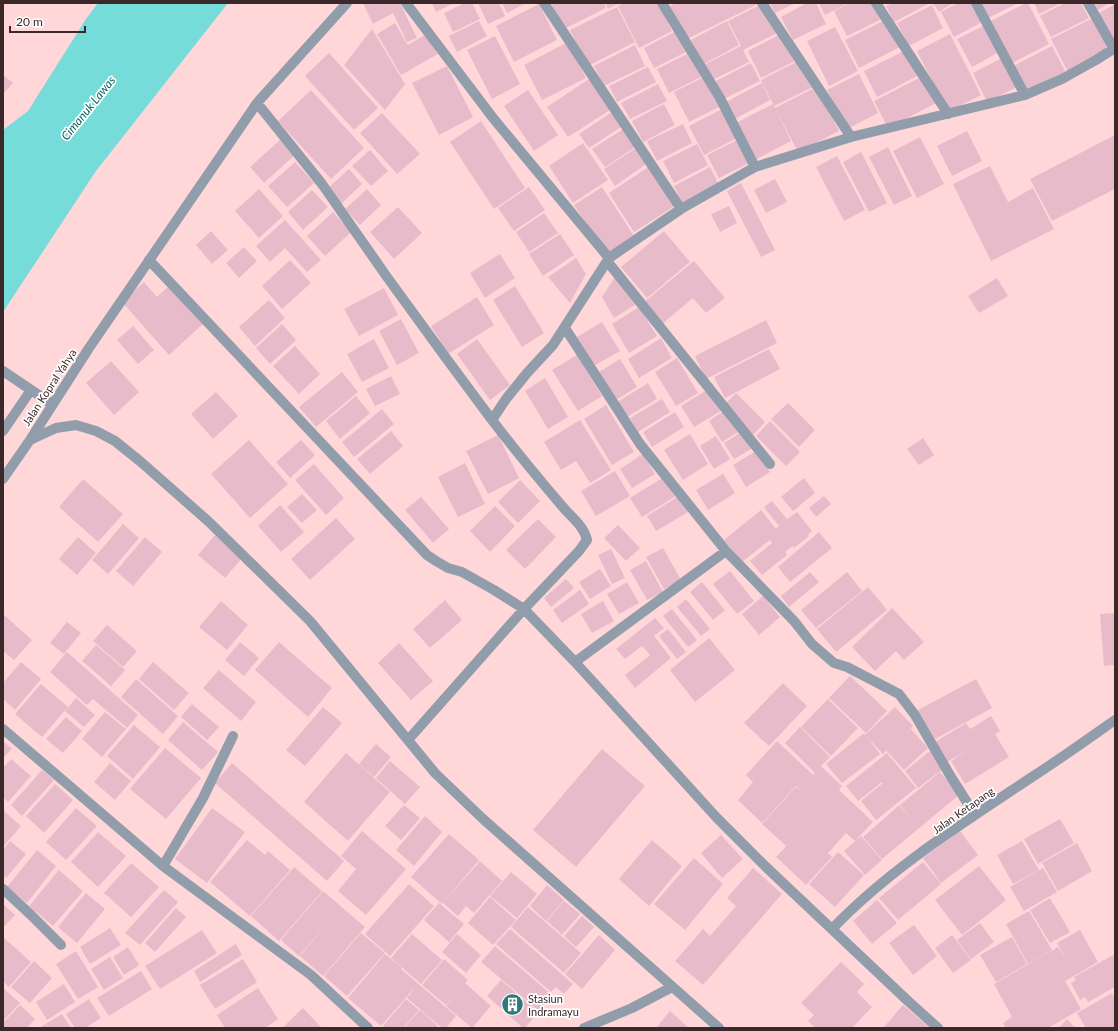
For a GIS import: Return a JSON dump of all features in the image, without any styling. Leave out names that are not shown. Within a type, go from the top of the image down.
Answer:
[{"type":"street","name":"Jalan Kopral Yahya","points":[[3,479],[89,348],[257,103],[347,3]]},
{"type":"street","points":[[406,3],[493,118],[770,464]]},
{"type":"street","points":[[544,3],[681,209]]},
{"type":"street","points":[[662,3],[720,98],[755,167]]},
{"type":"street","points":[[762,3],[851,137]]},
{"type":"street","points":[[876,3],[948,114]]},
{"type":"street","points":[[976,3],[1025,95]]},
{"type":"street","points":[[492,420],[506,399],[527,373],[553,345],[608,260],[681,209],[755,167],[851,137],[1025,95],[1062,79],[1115,49],[1088,3]]},
{"type":"street","points":[[257,103],[322,184],[492,420],[568,514],[582,528],[586,535],[587,540],[579,551],[524,609],[408,740]]},
{"type":"street","points":[[149,260],[427,554],[448,568],[462,572],[524,609],[575,662],[717,818],[832,930],[938,1028]]},
{"type":"street","points":[[565,328],[640,444],[726,551],[794,621],[812,644],[834,663],[899,694],[916,716],[975,815]]},
{"type":"street","points":[[3,371],[52,404]]},
{"type":"street","points":[[3,431],[31,390]]},
{"type":"street","points":[[30,440],[56,428],[76,425],[96,431],[115,441],[128,451],[208,521],[310,621],[436,773],[482,818],[719,1028]]},
{"type":"street","points":[[575,662],[726,551]]},
{"type":"street","name":"Jalan Ketapang","points":[[832,930],[871,892],[904,866],[975,815],[1115,720]]},
{"type":"street","points":[[3,729],[163,866],[310,975],[368,1028]]},
{"type":"street","points":[[163,866],[203,798],[234,736]]},
{"type":"street","points":[[3,889],[61,945]]},
{"type":"street","points":[[584,1028],[632,1008],[672,987]]},
{"type":"water","name":"Cimanuk Lawas","points":[[98,3],[228,3],[96,171],[3,312],[3,130],[28,111],[86,19]]},
{"type":"building","points":[[363,3],[400,3],[417,38],[407,42],[393,13],[373,24]]},
{"type":"building","points":[[432,3],[454,3],[436,12]]},
{"type":"building","points":[[465,3],[472,3],[480,19],[453,32],[444,13]]},
{"type":"building","points":[[478,3],[499,3],[505,16],[488,24]]},
{"type":"building","points":[[502,3],[526,3],[507,13]]},
{"type":"building","points":[[551,3],[604,3],[606,8],[564,29]]},
{"type":"building","points":[[605,3],[620,3],[608,9]]},
{"type":"building","points":[[624,3],[658,3],[672,31],[639,48],[618,6]]},
{"type":"building","points":[[676,3],[760,3],[687,39],[670,6]]},
{"type":"building","points":[[770,3],[795,3],[775,13]]},
{"type":"building","points":[[807,3],[816,3],[826,24],[793,40],[781,17]]},
{"type":"building","points":[[819,3],[848,3],[825,15]]},
{"type":"building","points":[[850,3],[874,3],[882,19],[847,36],[834,11]]},
{"type":"building","points":[[893,3],[928,4],[894,22],[886,6]]},
{"type":"building","points":[[933,3],[953,3],[939,12]]},
{"type":"building","points":[[958,3],[973,3],[982,22],[954,37],[941,12]]},
{"type":"building","points":[[981,3],[1018,3],[988,18]]},
{"type":"building","points":[[1028,3],[1049,44],[1012,63],[991,21]]},
{"type":"building","points":[[1034,3],[1061,3],[1039,14]]},
{"type":"building","points":[[1065,3],[1081,3],[1089,18],[1051,37],[1040,16]]},
{"type":"building","points":[[1094,3],[1110,3],[1098,10]]},
{"type":"building","points":[[539,4],[557,40],[514,62],[496,26]]},
{"type":"building","points":[[762,4],[777,33],[743,50],[749,62],[710,81],[702,66],[741,46],[728,21]]},
{"type":"building","points":[[1115,4],[1115,42],[1097,14]]},
{"type":"building","points":[[932,5],[943,28],[909,46],[897,23]]},
{"type":"building","points":[[617,7],[635,42],[588,66],[570,30]]},
{"type":"building","points":[[1095,17],[1112,49],[1068,72],[1051,39]]},
{"type":"building","points":[[887,19],[900,47],[859,68],[845,40]]},
{"type":"building","points":[[479,21],[487,36],[457,52],[449,36]]},
{"type":"building","points":[[727,21],[739,45],[704,64],[691,40]]},
{"type":"building","points":[[395,23],[409,47],[408,45],[427,34],[438,54],[401,75],[377,34]]},
{"type":"building","points":[[985,25],[999,52],[972,67],[957,39]]},
{"type":"building","points":[[835,27],[858,71],[829,86],[807,41]]},
{"type":"building","points":[[372,29],[405,84],[385,110],[344,65]]},
{"type":"building","points":[[678,30],[688,51],[654,68],[644,48]]},
{"type":"building","points":[[781,34],[795,61],[761,78],[748,51]]},
{"type":"building","points":[[950,34],[981,95],[948,112],[917,51]]},
{"type":"building","points":[[495,36],[520,84],[492,99],[467,50]]},
{"type":"building","points":[[568,42],[586,78],[542,100],[524,65]]},
{"type":"building","points":[[635,45],[645,66],[604,86],[594,66]]},
{"type":"building","points":[[1052,46],[1066,73],[1027,93],[1013,66]]},
{"type":"building","points":[[906,50],[919,75],[877,97],[864,71]]},
{"type":"building","points":[[691,52],[703,76],[669,93],[657,69]]},
{"type":"building","points":[[329,53],[378,108],[354,130],[305,76]]},
{"type":"building","points":[[1004,57],[1019,86],[987,102],[973,73]]},
{"type":"building","points":[[800,60],[813,87],[774,106],[791,141],[753,161],[734,124],[773,104],[761,80]]},
{"type":"building","points":[[751,63],[760,81],[722,100],[714,82]]},
{"type":"building","points":[[447,66],[473,117],[439,135],[412,83]]},
{"type":"building","points":[[648,67],[656,82],[617,102],[609,86]]},
{"type":"building","points":[[859,74],[878,113],[847,129],[827,90]]},
{"type":"building","points":[[3,75],[13,83],[3,94]]},
{"type":"building","points":[[923,76],[936,103],[888,128],[874,101]]},
{"type":"building","points":[[592,77],[613,108],[568,137],[547,107]]},
{"type":"building","points":[[704,77],[719,107],[689,122],[674,92]]},
{"type":"building","points":[[762,83],[770,100],[735,119],[726,102]]},
{"type":"building","points":[[658,84],[667,101],[630,119],[621,103]]},
{"type":"building","points":[[816,87],[839,131],[798,152],[775,108]]},
{"type":"building","points":[[311,90],[364,148],[331,179],[278,121]]},
{"type":"building","points":[[528,90],[558,135],[534,151],[504,106]]},
{"type":"building","points":[[664,104],[675,125],[643,142],[632,121]]},
{"type":"building","points":[[724,108],[739,137],[704,155],[689,126]]},
{"type":"building","points":[[615,110],[624,125],[589,148],[579,134]]},
{"type":"building","points":[[382,113],[420,154],[397,174],[360,133]]},
{"type":"building","points":[[481,121],[525,188],[494,209],[450,142]]},
{"type":"building","points":[[683,124],[692,143],[657,161],[647,141]]},
{"type":"building","points":[[625,128],[637,146],[605,167],[592,149]]},
{"type":"building","points":[[967,131],[982,161],[952,176],[937,146]]},
{"type":"building","points":[[1115,135],[1115,189],[1052,221],[1030,179]]},
{"type":"building","points":[[920,137],[944,184],[917,198],[893,151]]},
{"type":"building","points":[[281,139],[296,154],[264,183],[250,167]]},
{"type":"building","points":[[739,139],[751,162],[719,178],[707,155]]},
{"type":"building","points":[[583,143],[608,180],[573,203],[549,166]]},
{"type":"building","points":[[697,144],[708,165],[674,183],[663,161]]},
{"type":"building","points":[[639,146],[649,162],[615,186],[604,169]]},
{"type":"building","points":[[888,147],[912,196],[894,205],[869,157]]},
{"type":"building","points":[[370,150],[388,171],[371,186],[352,166]]},
{"type":"building","points":[[861,152],[887,203],[869,212],[843,162]]},
{"type":"building","points":[[837,156],[865,210],[844,221],[816,167]]},
{"type":"building","points":[[295,162],[314,183],[287,207],[268,186]]},
{"type":"building","points":[[650,166],[676,205],[634,232],[609,193]]},
{"type":"building","points":[[990,166],[1008,202],[1033,188],[1054,229],[991,261],[953,184]]},
{"type":"building","points":[[710,167],[719,185],[682,204],[674,186]]},
{"type":"building","points":[[349,169],[362,184],[341,204],[327,189]]},
{"type":"building","points":[[775,179],[787,202],[766,213],[754,190]]},
{"type":"building","points":[[741,183],[775,250],[761,257],[727,191]]},
{"type":"building","points":[[529,187],[545,210],[514,231],[498,208]]},
{"type":"building","points":[[602,187],[636,239],[609,257],[574,205]]},
{"type":"building","points":[[259,189],[283,216],[259,238],[235,211]]},
{"type":"building","points":[[367,189],[381,205],[360,225],[345,209]]},
{"type":"building","points":[[312,190],[328,207],[303,230],[288,212]]},
{"type":"building","points":[[729,206],[737,223],[720,232],[711,214]]},
{"type":"building","points":[[398,207],[422,233],[394,259],[370,232]]},
{"type":"building","points":[[333,212],[351,232],[325,256],[307,236]]},
{"type":"building","points":[[544,213],[558,233],[529,252],[516,232]]},
{"type":"building","points":[[285,220],[321,260],[307,272],[285,248],[270,262],[256,246]]},
{"type":"building","points":[[211,231],[228,250],[212,264],[196,245]]},
{"type":"building","points":[[664,231],[690,262],[647,298],[621,267]]},
{"type":"building","points":[[560,234],[574,255],[543,276],[529,254]]},
{"type":"building","points":[[244,247],[257,261],[239,278],[226,263]]},
{"type":"building","points":[[500,254],[515,278],[485,298],[470,273]]},
{"type":"building","points":[[576,258],[586,274],[570,303],[548,277]]},
{"type":"building","points":[[290,260],[311,283],[282,309],[262,286]]},
{"type":"building","points":[[694,261],[725,298],[706,313],[693,298],[661,325],[643,303]]},
{"type":"building","points":[[616,275],[635,305],[614,318],[602,297]]},
{"type":"building","points":[[997,278],[1008,296],[979,313],[968,296]]},
{"type":"building","points":[[144,282],[157,297],[170,285],[204,323],[169,355],[122,302]]},
{"type":"building","points":[[515,286],[544,333],[522,347],[493,300]]},
{"type":"building","points":[[384,288],[398,315],[359,336],[344,309]]},
{"type":"building","points":[[477,297],[494,325],[448,354],[431,326]]},
{"type":"building","points":[[269,300],[285,318],[255,346],[239,327]]},
{"type":"building","points":[[639,307],[657,336],[629,353],[612,324]]},
{"type":"building","points":[[401,319],[419,353],[397,365],[379,331]]},
{"type":"building","points":[[766,320],[777,343],[706,379],[695,356]]},
{"type":"building","points":[[602,322],[620,351],[594,366],[577,337]]},
{"type":"building","points":[[282,324],[296,340],[270,364],[256,348]]},
{"type":"building","points":[[133,326],[154,350],[138,364],[117,340]]},
{"type":"building","points":[[661,338],[672,358],[639,378],[628,359]]},
{"type":"building","points":[[374,339],[389,368],[362,382],[347,354]]},
{"type":"building","points":[[477,339],[510,385],[490,400],[457,354]]},
{"type":"building","points":[[295,346],[320,374],[299,394],[273,366]]},
{"type":"building","points":[[769,349],[780,369],[725,398],[714,377]]},
{"type":"building","points":[[577,355],[602,396],[578,411],[552,370]]},
{"type":"building","points":[[677,358],[698,393],[676,406],[655,372]]},
{"type":"building","points":[[620,359],[637,387],[616,400],[599,372]]},
{"type":"building","points":[[111,361],[139,392],[114,415],[86,383]]},
{"type":"building","points":[[342,372],[358,392],[316,427],[299,407]]},
{"type":"building","points":[[391,376],[400,394],[375,406],[366,389]]},
{"type":"building","points":[[545,378],[568,417],[548,429],[525,391]]},
{"type":"building","points":[[648,383],[657,399],[625,418],[616,403]]},
{"type":"building","points":[[707,390],[721,411],[694,427],[681,406]]},
{"type":"building","points":[[216,392],[238,416],[213,439],[191,414]]},
{"type":"building","points":[[736,393],[765,422],[753,435],[724,405]]},
{"type":"building","points":[[356,396],[370,413],[340,439],[326,421]]},
{"type":"building","points":[[662,399],[670,412],[638,432],[630,418]]},
{"type":"building","points":[[788,403],[815,430],[799,447],[771,419]]},
{"type":"building","points":[[606,405],[634,452],[612,465],[584,419]]},
{"type":"building","points":[[382,409],[394,424],[354,457],[342,442]]},
{"type":"building","points":[[725,410],[738,432],[722,442],[709,421]]},
{"type":"building","points":[[675,412],[684,427],[652,447],[643,432]]},
{"type":"building","points":[[580,420],[611,470],[590,483],[576,461],[561,470],[544,442]]},
{"type":"building","points":[[770,421],[800,452],[786,466],[756,436]]},
{"type":"building","points":[[391,431],[403,446],[370,474],[357,459]]},
{"type":"building","points":[[743,431],[753,448],[734,459],[724,443]]},
{"type":"building","points":[[690,434],[708,464],[683,480],[664,450]]},
{"type":"building","points":[[498,435],[519,478],[488,494],[466,451]]},
{"type":"building","points":[[716,436],[730,459],[714,469],[700,446]]},
{"type":"building","points":[[923,438],[934,455],[919,465],[907,449]]},
{"type":"building","points":[[249,440],[288,484],[250,518],[211,474]]},
{"type":"building","points":[[301,440],[315,455],[290,478],[276,462]]},
{"type":"building","points":[[756,451],[770,472],[746,487],[733,465]]},
{"type":"building","points":[[643,454],[655,474],[632,488],[620,469]]},
{"type":"building","points":[[465,463],[485,504],[458,517],[438,477]]},
{"type":"building","points":[[314,464],[344,498],[326,515],[295,480]]},
{"type":"building","points":[[615,471],[630,496],[596,516],[581,491]]},
{"type":"building","points":[[723,474],[735,493],[708,510],[696,490]]},
{"type":"building","points":[[664,477],[676,496],[642,517],[630,498]]},
{"type":"building","points":[[804,478],[815,493],[793,511],[781,497]]},
{"type":"building","points":[[83,479],[123,514],[98,542],[59,507]]},
{"type":"building","points":[[520,480],[540,501],[518,523],[498,502]]},
{"type":"building","points":[[302,494],[317,510],[302,523],[287,507]]},
{"type":"building","points":[[679,496],[688,512],[656,531],[647,516]]},
{"type":"building","points":[[824,496],[831,504],[816,517],[809,508]]},
{"type":"building","points":[[421,497],[449,529],[433,543],[405,510]]},
{"type":"building","points":[[772,501],[787,519],[797,512],[812,531],[808,534],[809,536],[794,548],[793,546],[785,552],[787,555],[762,575],[750,561],[772,543],[770,540],[742,562],[724,540],[761,510],[776,529],[779,526],[764,507]]},
{"type":"building","points":[[280,505],[304,532],[281,552],[258,526]]},
{"type":"building","points":[[495,506],[515,526],[490,552],[470,531]]},
{"type":"building","points":[[336,518],[355,539],[310,580],[291,559]]},
{"type":"building","points":[[538,519],[556,537],[525,569],[506,550]]},
{"type":"building","points":[[123,524],[139,538],[108,574],[92,560]]},
{"type":"building","points":[[618,525],[640,548],[626,561],[604,538]]},
{"type":"building","points":[[819,532],[832,548],[790,582],[778,567]]},
{"type":"building","points":[[215,535],[242,558],[225,578],[198,555]]},
{"type":"building","points":[[78,537],[96,553],[77,575],[59,559]]},
{"type":"building","points":[[145,537],[162,552],[133,586],[116,571]]},
{"type":"building","points":[[663,548],[681,580],[664,589],[646,557]]},
{"type":"building","points":[[611,549],[625,578],[612,584],[598,555]]},
{"type":"building","points":[[646,561],[663,592],[647,600],[630,570]]},
{"type":"building","points":[[600,569],[611,586],[590,599],[579,582]]},
{"type":"building","points":[[730,571],[754,601],[737,614],[713,584]]},
{"type":"building","points":[[810,572],[819,582],[789,607],[781,596]]},
{"type":"building","points":[[847,572],[862,591],[816,628],[801,610]]},
{"type":"building","points":[[566,579],[574,588],[551,607],[544,598]]},
{"type":"building","points":[[627,582],[639,603],[619,614],[607,594]]},
{"type":"building","points":[[702,582],[725,610],[713,620],[690,592]]},
{"type":"building","points":[[868,587],[887,610],[836,652],[817,629]]},
{"type":"building","points":[[580,590],[589,604],[562,623],[553,610]]},
{"type":"building","points":[[763,596],[780,617],[759,635],[742,614]]},
{"type":"building","points":[[686,599],[710,629],[701,636],[677,607]]},
{"type":"building","points":[[445,600],[462,620],[430,648],[413,629]]},
{"type":"building","points":[[221,601],[248,625],[227,650],[199,627]]},
{"type":"building","points":[[603,601],[614,621],[592,633],[581,614]]},
{"type":"building","points":[[892,608],[924,642],[904,660],[896,651],[875,671],[852,647]]},
{"type":"building","points":[[672,609],[697,640],[688,647],[663,616]]},
{"type":"building","points":[[1115,613],[1115,665],[1104,666],[1100,614]]},
{"type":"building","points":[[3,614],[32,640],[14,660],[3,651]]},
{"type":"building","points":[[655,618],[664,628],[654,636],[671,658],[635,688],[625,675],[650,655],[642,646],[625,659],[616,649]]},
{"type":"building","points":[[67,622],[81,633],[64,654],[50,643]]},
{"type":"building","points":[[107,625],[137,651],[123,667],[93,641]]},
{"type":"building","points":[[668,629],[686,652],[677,659],[659,636]]},
{"type":"building","points":[[709,638],[735,670],[695,702],[670,670]]},
{"type":"building","points":[[240,642],[259,658],[244,676],[225,660]]},
{"type":"building","points":[[279,642],[332,688],[308,717],[255,670]]},
{"type":"building","points":[[399,643],[433,681],[411,700],[378,663]]},
{"type":"building","points":[[96,645],[125,670],[111,686],[82,661]]},
{"type":"building","points":[[67,652],[138,715],[127,728],[93,699],[87,705],[50,672]]},
{"type":"building","points":[[21,662],[41,679],[15,710],[3,699],[3,683]]},
{"type":"building","points":[[153,662],[189,693],[174,710],[139,679]]},
{"type":"building","points":[[219,670],[256,702],[241,721],[203,688]]},
{"type":"building","points":[[850,676],[887,711],[866,733],[829,698]]},
{"type":"building","points":[[136,679],[178,716],[163,734],[121,697]]},
{"type":"building","points":[[976,679],[992,708],[935,739],[918,710]]},
{"type":"building","points":[[783,683],[807,706],[769,746],[744,723]]},
{"type":"building","points":[[41,684],[68,707],[42,737],[15,714]]},
{"type":"building","points":[[76,698],[95,715],[84,727],[65,711]]},
{"type":"building","points":[[828,699],[858,728],[831,756],[801,727]]},
{"type":"building","points":[[192,704],[219,727],[207,740],[181,717]]},
{"type":"building","points":[[323,707],[342,723],[305,766],[286,750]]},
{"type":"building","points":[[895,707],[913,726],[906,733],[911,729],[928,748],[904,770],[885,749],[886,751],[883,754],[867,737],[880,754],[842,783],[826,764],[864,733],[865,735]]},
{"type":"building","points":[[105,712],[126,729],[102,757],[82,739]]},
{"type":"building","points":[[991,716],[1000,731],[995,734],[1009,757],[965,784],[951,761],[966,751],[947,762],[935,742],[966,723],[970,729]]},
{"type":"building","points":[[66,717],[82,731],[63,753],[46,739]]},
{"type":"building","points":[[183,722],[218,752],[202,770],[168,740]]},
{"type":"building","points":[[134,725],[160,747],[133,779],[107,756]]},
{"type":"building","points":[[800,727],[830,757],[821,766],[842,786],[839,790],[873,822],[855,841],[846,833],[828,853],[832,857],[806,885],[776,857],[794,838],[786,846],[762,824],[796,787],[804,793],[796,786],[762,823],[738,800],[753,782],[746,775],[777,741],[813,775],[815,773],[785,743]]},
{"type":"building","points":[[3,741],[12,749],[3,758]]},
{"type":"building","points":[[376,744],[391,757],[374,777],[359,764]]},
{"type":"building","points":[[165,748],[201,778],[166,819],[130,789]]},
{"type":"building","points":[[602,749],[645,786],[576,867],[533,830]]},
{"type":"building","points":[[930,751],[943,769],[918,788],[905,771]]},
{"type":"building","points":[[346,753],[390,792],[348,841],[304,802]]},
{"type":"building","points":[[887,753],[916,788],[876,820],[861,801],[883,783],[882,782],[858,801],[846,786]]},
{"type":"building","points":[[11,759],[31,776],[8,802],[3,797],[3,768]]},
{"type":"building","points":[[390,761],[420,787],[405,804],[376,778]]},
{"type":"building","points":[[110,763],[131,781],[115,800],[94,782]]},
{"type":"building","points":[[232,763],[344,861],[327,881],[215,783]]},
{"type":"building","points":[[42,770],[54,780],[22,816],[11,805]]},
{"type":"building","points":[[940,772],[959,795],[882,859],[863,837],[899,805],[913,821],[900,805]]},
{"type":"building","points":[[55,784],[73,800],[44,833],[26,816]]},
{"type":"building","points":[[404,805],[420,818],[401,840],[385,826]]},
{"type":"building","points":[[76,808],[97,826],[66,860],[46,842]]},
{"type":"building","points":[[212,808],[245,832],[207,883],[175,859]]},
{"type":"building","points":[[3,810],[21,826],[3,847]]},
{"type":"building","points":[[425,816],[442,832],[414,866],[396,850]]},
{"type":"building","points":[[1060,819],[1074,843],[1038,864],[1024,839]]},
{"type":"building","points":[[362,831],[406,869],[366,915],[338,891],[356,869],[341,856]]},
{"type":"building","points":[[960,831],[978,855],[941,883],[923,858]]},
{"type":"building","points":[[98,832],[126,856],[98,887],[71,862]]},
{"type":"building","points":[[449,834],[479,860],[442,904],[411,877]]},
{"type":"building","points":[[721,835],[743,859],[722,878],[701,853]]},
{"type":"building","points":[[861,836],[882,860],[865,875],[844,851]]},
{"type":"building","points":[[247,840],[265,855],[268,851],[290,870],[250,916],[210,882]]},
{"type":"building","points":[[652,840],[682,866],[649,906],[619,879]]},
{"type":"building","points":[[10,841],[26,854],[6,878],[3,875],[3,850]]},
{"type":"building","points":[[1022,841],[1039,870],[1013,884],[997,855]]},
{"type":"building","points":[[1077,843],[1092,871],[1058,891],[1042,863]]},
{"type":"building","points":[[37,850],[56,866],[27,903],[7,887]]},
{"type":"building","points":[[838,852],[864,875],[835,907],[809,884]]},
{"type":"building","points":[[694,858],[723,884],[685,930],[654,904]]},
{"type":"building","points":[[480,861],[502,881],[474,913],[466,906],[458,916],[443,903]]},
{"type":"building","points":[[923,862],[941,884],[898,920],[879,898]]},
{"type":"building","points":[[131,863],[159,887],[131,917],[104,893]]},
{"type":"building","points":[[979,866],[1006,900],[962,935],[935,900]]},
{"type":"building","points":[[294,867],[322,891],[279,941],[251,916]]},
{"type":"building","points":[[753,868],[782,894],[703,985],[675,961],[703,929],[710,936],[736,906],[727,898]]},
{"type":"building","points":[[1043,868],[1057,892],[1024,911],[1010,887]]},
{"type":"building","points":[[59,870],[83,891],[53,926],[29,906]]},
{"type":"building","points":[[511,872],[537,894],[517,918],[490,896]]},
{"type":"building","points":[[409,884],[434,906],[390,956],[365,934]]},
{"type":"building","points":[[547,885],[564,900],[546,921],[530,906]]},
{"type":"building","points":[[164,890],[178,902],[140,945],[125,933]]},
{"type":"building","points":[[323,891],[365,927],[323,976],[300,956],[330,920],[299,956],[281,940]]},
{"type":"building","points":[[86,893],[105,909],[77,943],[58,927]]},
{"type":"building","points":[[490,897],[516,920],[493,945],[468,923]]},
{"type":"building","points":[[1050,898],[1070,932],[1050,943],[1030,910]]},
{"type":"building","points":[[877,900],[897,923],[872,944],[853,921]]},
{"type":"building","points":[[564,901],[580,914],[562,935],[547,921]]},
{"type":"building","points":[[439,903],[464,924],[449,942],[424,920]]},
{"type":"building","points":[[3,904],[15,915],[3,928]]},
{"type":"building","points":[[528,907],[581,953],[564,973],[511,927]]},
{"type":"building","points":[[176,908],[186,917],[155,952],[145,943]]},
{"type":"building","points":[[1029,911],[1052,950],[1028,964],[1006,924]]},
{"type":"building","points":[[582,916],[594,927],[576,947],[564,936]]},
{"type":"building","points":[[980,923],[994,942],[971,959],[957,940]]},
{"type":"building","points":[[914,925],[937,956],[913,975],[889,943]]},
{"type":"building","points":[[110,928],[121,945],[90,964],[80,947]]},
{"type":"building","points":[[510,929],[573,984],[564,994],[556,987],[551,992],[496,944]]},
{"type":"building","points":[[202,930],[217,953],[160,989],[145,966]]},
{"type":"building","points":[[1080,930],[1098,962],[1065,981],[1081,1009],[1048,1028],[1006,1028],[1003,1023],[1012,1017],[994,984],[1058,947],[1067,961],[1057,943]]},
{"type":"building","points":[[361,933],[385,953],[347,996],[324,976]]},
{"type":"building","points":[[412,934],[442,960],[421,984],[391,958]]},
{"type":"building","points":[[457,934],[481,955],[466,973],[442,952]]},
{"type":"building","points":[[599,935],[615,950],[582,989],[565,974]]},
{"type":"building","points":[[952,935],[971,960],[953,973],[935,948]]},
{"type":"building","points":[[3,937],[31,962],[9,987],[3,981]]},
{"type":"building","points":[[1012,937],[1027,964],[996,982],[980,955]]},
{"type":"building","points":[[236,944],[242,955],[200,982],[194,971]]},
{"type":"building","points":[[495,946],[552,995],[539,1011],[481,962]]},
{"type":"building","points":[[128,947],[139,965],[124,975],[113,957]]},
{"type":"building","points":[[76,951],[98,987],[78,999],[56,964]]},
{"type":"building","points":[[385,954],[456,1016],[446,1028],[442,1028],[407,998],[417,985],[381,1026],[348,998]]},
{"type":"building","points":[[1113,955],[1115,958],[1115,987],[1088,1002],[1085,997],[1080,1000],[1071,983],[1076,980],[1074,977]]},
{"type":"building","points":[[110,957],[123,978],[104,990],[91,969]]},
{"type":"building","points":[[243,959],[257,982],[215,1009],[200,985]]},
{"type":"building","points":[[444,959],[468,980],[465,983],[491,1006],[472,1028],[446,1006],[455,995],[446,1005],[422,985]]},
{"type":"building","points":[[34,961],[52,978],[30,1003],[11,987]]},
{"type":"building","points":[[841,962],[864,984],[857,992],[872,1007],[852,1028],[815,1028],[808,1021],[814,1015],[801,1003]]},
{"type":"building","points":[[141,971],[152,989],[109,1016],[97,998]]},
{"type":"building","name":"Stasiun Indramayu","points":[[501,980],[538,1012],[525,1028],[523,1028],[487,996]]},
{"type":"building","points":[[64,984],[75,1002],[47,1020],[36,1002]]},
{"type":"building","points":[[3,988],[20,1003],[3,1021]]},
{"type":"building","points":[[258,988],[278,1019],[265,1028],[225,1028],[217,1015]]},
{"type":"building","points":[[1112,993],[1115,999],[1115,1028],[1086,1028],[1077,1013]]},
{"type":"building","points":[[89,999],[101,1018],[85,1028],[75,1028],[66,1014]]},
{"type":"building","points":[[406,999],[419,1010],[403,1028],[385,1028],[383,1026]]},
{"type":"building","points":[[20,1005],[35,1019],[27,1028],[3,1028],[3,1023]]},
{"type":"building","points":[[903,1005],[930,1028],[883,1028]]},
{"type":"building","points":[[303,1008],[322,1028],[282,1028]]},
{"type":"building","points":[[420,1010],[438,1026],[436,1028],[404,1028]]},
{"type":"building","points":[[670,1011],[689,1028],[656,1028]]},
{"type":"building","points":[[62,1014],[71,1028],[43,1028],[42,1026]]},
{"type":"building","points":[[1067,1019],[1075,1028],[1058,1028]]},
{"type":"place","name":"Stasiun Indramayu","points":[[512,1004]]}]
